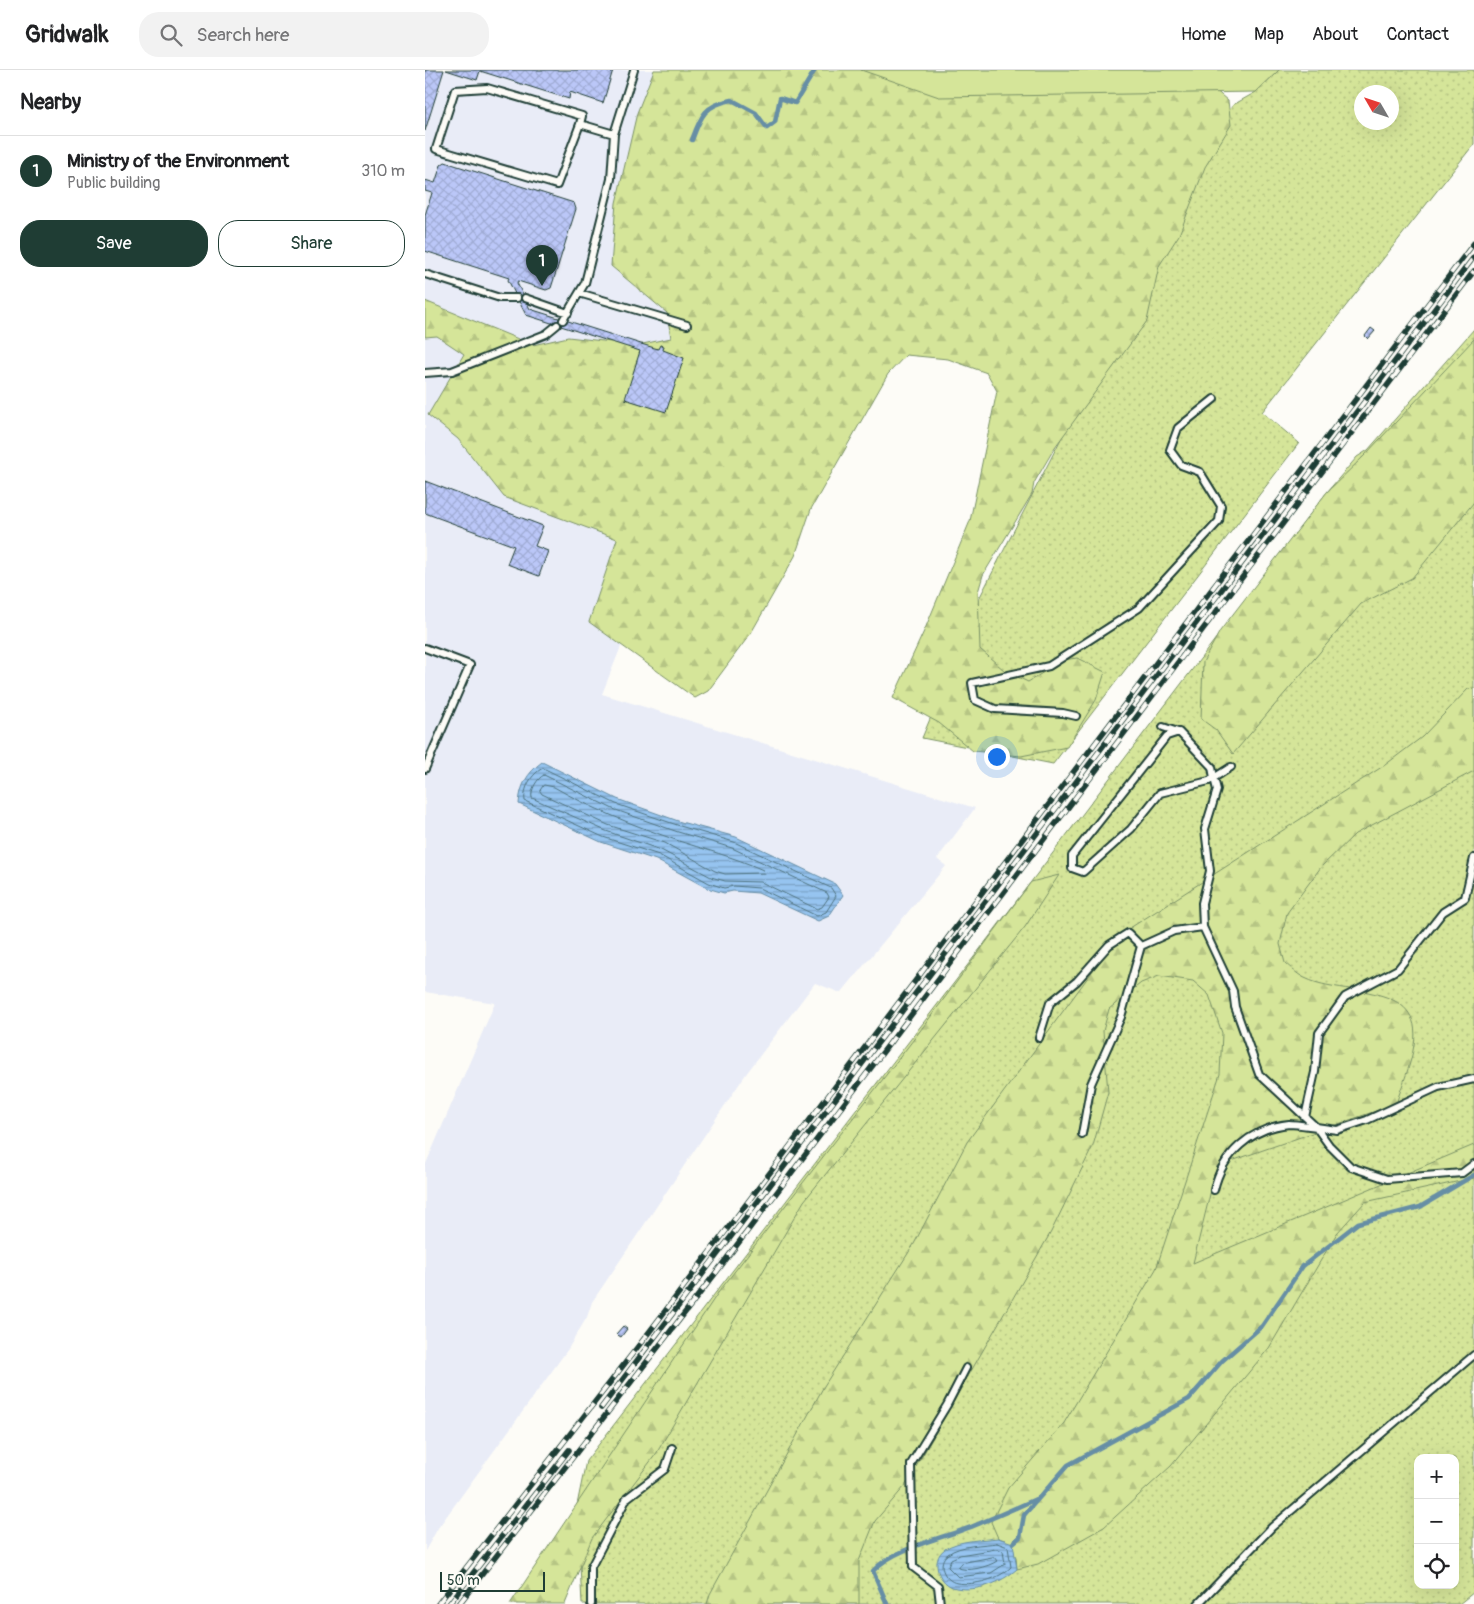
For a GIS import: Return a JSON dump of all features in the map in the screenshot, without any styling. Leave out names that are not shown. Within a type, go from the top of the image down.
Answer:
[{"type":"lane","points":[[563,320],[588,273],[611,179],[614,134],[634,70]]},
{"type":"lane","points":[[487,88],[582,116],[580,124],[557,185],[436,149],[455,90],[487,88]]},
{"type":"lane","points":[[580,124],[614,134]]},
{"type":"lane","points":[[425,274],[501,298],[517,298]]},
{"type":"lane","points":[[579,293],[687,325]]},
{"type":"lane","points":[[525,298],[568,313]]},
{"type":"lane","points":[[425,373],[452,371],[546,334],[557,324]]},
{"type":"lane","points":[[1076,716],[1063,713],[995,709],[975,700],[972,684],[1049,666],[1139,608],[1219,521],[1221,506],[1200,472],[1181,465],[1170,450],[1178,428],[1214,399]]},
{"type":"lane","points":[[425,648],[470,665],[425,769]]},
{"type":"lane","points":[[1163,727],[1179,732],[1212,767],[1217,790],[1205,829],[1210,871],[1202,903],[1203,927],[1233,991],[1235,1007],[1259,1074],[1316,1127],[1329,1145],[1351,1167],[1387,1179],[1462,1173],[1474,1164]]},
{"type":"lane","points":[[1179,732],[1167,736],[1093,827],[1072,856],[1072,868],[1083,872],[1131,829],[1160,793],[1214,778],[1231,767]]},
{"type":"lane","points":[[1305,1117],[1315,1072],[1319,1033],[1345,997],[1398,969],[1443,912],[1465,898],[1474,858]]},
{"type":"lane","points":[[1082,1134],[1091,1084],[1121,1017],[1141,946],[1174,931],[1203,927]]},
{"type":"lane","points":[[1039,1038],[1050,1003],[1077,980],[1109,945],[1128,934],[1141,946]]},
{"type":"lane","points":[[1214,1190],[1217,1179],[1230,1153],[1254,1134],[1289,1124],[1337,1130],[1367,1120],[1438,1087],[1474,1079]]},
{"type":"lane","points":[[1198,1604],[1272,1527],[1474,1355]]},
{"type":"lane","points":[[940,1604],[938,1586],[913,1567],[911,1464],[947,1405],[966,1368]]},
{"type":"lane","points":[[591,1604],[591,1568],[627,1498],[665,1469],[672,1448]]},
{"type":"shaded area","points":[[425,70],[797,70],[845,87],[602,694],[975,808],[937,859],[946,866],[841,993],[815,983],[746,1074],[592,1302],[587,1317],[568,1349],[438,1528],[425,1551],[425,1166],[495,1003],[425,992]]},
{"type":"green space","points":[[654,70],[1164,70],[1206,82],[1228,101],[1231,125],[1205,167],[1179,235],[1159,266],[1147,321],[1055,447],[1034,483],[1032,494],[983,575],[978,592],[980,649],[1005,671],[1028,682],[1063,660],[1077,658],[1105,672],[1096,700],[1067,747],[1021,756],[973,751],[939,723],[893,698],[925,629],[970,521],[997,391],[987,373],[948,359],[906,355],[888,374],[811,509],[795,556],[751,633],[708,691],[695,698],[589,622],[617,539],[504,497],[458,439],[428,415],[464,354],[437,336],[425,337],[425,301],[533,345],[568,337],[638,345],[671,338],[667,313],[611,266],[616,203],[637,113]]},
{"type":"green space","points":[[861,70],[1279,70],[1256,92],[939,97]]},
{"type":"green space","points":[[1279,70],[1474,70],[1474,144],[1262,412],[1299,443],[1053,764],[922,738],[967,631],[966,624],[1085,392],[1200,151],[1233,105],[1256,92]]},
{"type":"green space","points":[[1474,329],[1474,1592],[1459,1604],[582,1604],[577,1505],[586,1461],[977,953],[1327,492],[1357,457],[1368,450]]},
{"type":"green space","points":[[1474,339],[1474,502],[1412,578],[1361,604],[1233,754],[1216,730],[1201,719],[1203,662],[1220,631],[1327,492],[1365,455]]},
{"type":"green space","points":[[1474,688],[1474,771],[1355,834],[1321,867],[1287,913],[1280,944],[1285,963],[1304,978],[1322,984],[1378,994],[1394,1000],[1407,1010],[1414,1024],[1414,1045],[1409,1067],[1396,1104],[1217,1166],[1193,1263],[1474,1145],[1474,1178],[1365,1202],[1337,1233],[1269,1348],[1171,1466],[1104,1527],[1038,1564],[1017,1569],[1016,1557],[1005,1540],[998,1538],[991,1522],[1008,1488],[1064,1423],[1156,1269],[1220,1074],[1222,1033],[1209,995],[1193,981],[1159,976],[1141,983],[1109,1009],[1103,1031],[1108,1092],[1093,1146],[1051,1232],[905,1486],[875,1521],[859,1561],[859,1604],[707,1604],[710,1594],[824,1386],[914,1244],[967,1142],[1119,935],[1385,765],[1422,737],[1468,689]]},
{"type":"green space","points":[[1059,875],[1025,927],[804,1201],[656,1454],[592,1538],[565,1604],[510,1604],[718,1293],[917,1035],[1031,882]]},
{"type":"water","points":[[542,762],[617,799],[681,822],[736,837],[835,884],[843,895],[829,916],[818,921],[758,893],[733,891],[724,893],[707,888],[656,860],[601,842],[519,804],[525,780]]},
{"type":"water","points":[[998,1538],[1013,1543],[1017,1569],[1011,1574],[996,1582],[972,1589],[950,1586],[941,1577],[937,1565],[940,1554],[945,1549],[964,1542]]},
{"type":"building","points":[[425,70],[444,70],[425,131]]},
{"type":"building","points":[[446,70],[613,70],[603,103],[570,92],[569,99],[480,71],[477,80]]},
{"type":"building","points":[[445,162],[574,203],[576,209],[551,288],[546,290],[518,281],[517,283],[530,309],[658,349],[660,345],[664,346],[663,350],[684,358],[666,412],[625,399],[640,351],[526,315],[508,280],[509,278],[425,251],[425,215],[432,193],[425,191],[425,180],[435,183],[441,165]]},
{"type":"building","points":[[1371,328],[1375,331],[1368,339],[1365,336]]},
{"type":"building","points":[[425,481],[543,526],[535,546],[548,551],[539,576],[507,564],[514,546],[425,513]]},
{"type":"building","points":[[623,1326],[627,1329],[621,1337],[616,1334]]},
{"type":"waterway","points":[[692,140],[705,112],[716,105],[732,100],[756,113],[767,128],[775,122],[780,98],[795,103],[815,70]]},
{"type":"waterway","points":[[1013,1543],[1020,1537],[1024,1515],[1068,1465],[1189,1399],[1222,1361],[1262,1326],[1303,1266],[1358,1223],[1420,1207],[1474,1175]]},
{"type":"waterway","points":[[887,1604],[873,1571],[882,1563],[905,1550],[971,1527],[1038,1498]]},
{"type":"railway","points":[[438,1604],[650,1331],[1474,243]]},
{"type":"railway","points":[[601,1408],[1474,257]]},
{"type":"railway","points":[[459,1604],[718,1270],[1474,271]]},
{"type":"railway","points":[[449,1604],[569,1450]]},
{"type":"place","name":"Ministry of the Environment","points":[[542,286]]}]
